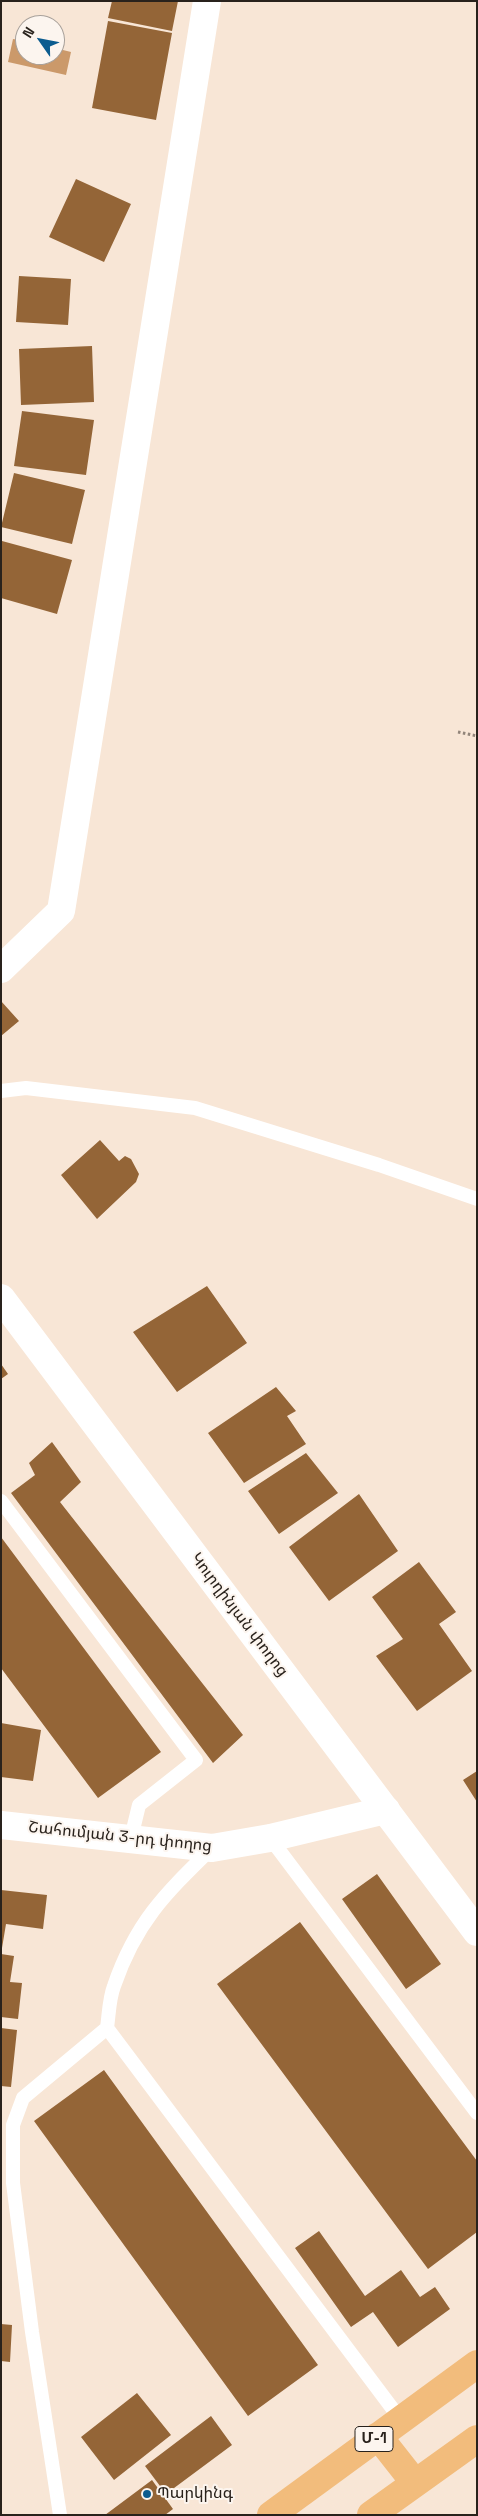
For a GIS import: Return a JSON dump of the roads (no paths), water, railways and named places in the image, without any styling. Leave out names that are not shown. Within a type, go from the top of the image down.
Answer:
[{"type":"main road","name":"Մ-1","points":[[271,2515],[477,2364]]},
{"type":"main road","points":[[378,2436],[415,2484]]},
{"type":"main road","points":[[372,2515],[477,2439]]},
{"type":"street","points":[[1,969],[61,911],[207,1]]},
{"type":"street","name":"Կուրղինյան փողոց","points":[[1,1298],[477,1932]]},
{"type":"street","name":"Շահումյան 3-րդ փողոց","points":[[1,1825],[212,1848],[270,1838],[386,1810]]},
{"type":"lane","points":[[1,1091],[26,1088],[194,1108],[379,1165],[477,1199]]},
{"type":"lane","points":[[1,1501],[196,1760],[139,1805],[131,1838]]},
{"type":"lane","points":[[270,1838],[477,2113]]},
{"type":"lane","points":[[60,2515],[32,2332],[13,2183],[13,2125],[23,2098],[107,2028],[113,1988],[138,1929],[165,1894],[212,1848]]},
{"type":"lane","points":[[107,2028],[401,2420]]},
{"type":"place","name":"Պարկինգ","points":[[147,2494]]}]
